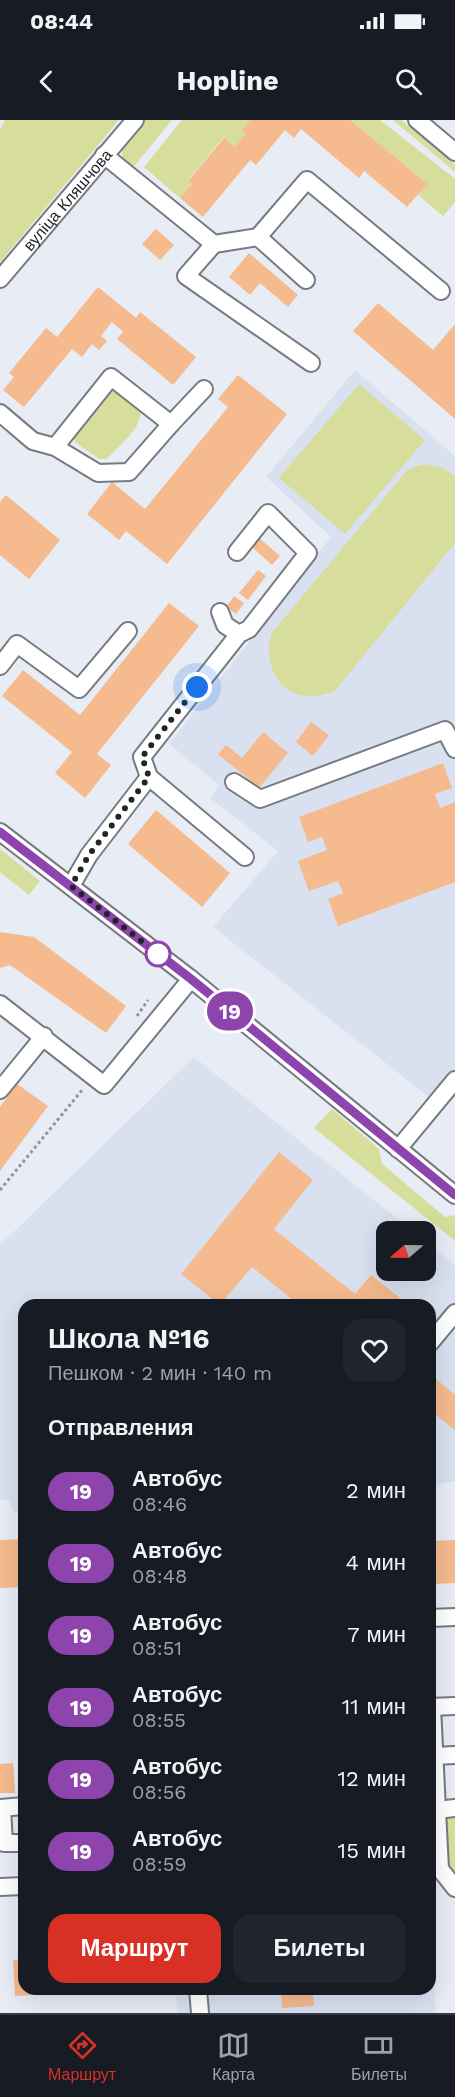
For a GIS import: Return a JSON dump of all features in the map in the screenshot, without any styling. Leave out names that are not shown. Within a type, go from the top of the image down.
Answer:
[{"type":"street","name":"вуліца Кляшчова","points":[[0,279],[135,120]]},
{"type":"street","points":[[417,120],[455,152]]},
{"type":"street","points":[[104,155],[214,244]]},
{"type":"street","points":[[311,363],[186,276],[214,244],[258,237],[307,180],[441,291]]},
{"type":"street","points":[[258,237],[306,280]]},
{"type":"street","points":[[55,447],[111,377],[171,424]]},
{"type":"street","points":[[0,413],[33,441],[55,447],[98,473],[129,472],[204,388]]},
{"type":"street","points":[[237,552],[268,513],[308,553],[249,629],[239,634],[142,757],[149,777],[245,857]]},
{"type":"street","points":[[220,612],[225,625],[239,634]]},
{"type":"street","points":[[3,656],[17,644],[79,689],[128,631]]},
{"type":"street","points":[[234,783],[260,799],[445,730],[455,749]]},
{"type":"street","points":[[71,886],[89,855],[149,777]]},
{"type":"street","points":[[0,832],[191,979],[455,1195]]},
{"type":"street","points":[[0,1004],[104,1084],[191,979]]},
{"type":"street","points":[[0,1090],[44,1036]]},
{"type":"street","points":[[398,1149],[455,1080]]},
{"type":"street","points":[[436,1336],[455,1313]]},
{"type":"street","points":[[436,1618],[455,1617]]},
{"type":"street","points":[[436,1707],[455,1706]]},
{"type":"street","points":[[436,1756],[455,1755]]},
{"type":"street","points":[[18,1807],[1,1808],[4,1843],[18,1843]]},
{"type":"street","points":[[455,1808],[436,1810],[440,1869],[455,1888]]},
{"type":"street","points":[[0,1887],[18,1886]]},
{"type":"street","points":[[198,1995],[200,2013]]},
{"type":"path","points":[[134,1019],[148,1000]]},
{"type":"path","points":[[0,1190],[94,1076]]},
{"type":"shaded area","points":[[355,370],[455,456],[455,1068],[430,1098],[213,927],[278,851],[210,798],[219,785],[169,744],[331,537],[266,477]]},
{"type":"shaded area","points":[[194,1057],[400,1221],[376,1221],[376,1281],[436,1281],[436,1250],[455,1265],[455,1481],[436,1485],[436,1299],[18,1299],[18,1512],[13,1513],[9,1499],[0,1500],[0,1245]]},
{"type":"shaded area","points":[[176,1995],[435,1995],[436,2013],[177,2013]]},
{"type":"green space","points":[[5,120],[119,120],[0,262],[0,130]]},
{"type":"green space","points":[[146,120],[172,120],[131,170],[123,163],[122,148]]},
{"type":"green space","points":[[182,120],[250,120],[242,130],[246,133],[235,147],[223,138],[188,180],[192,184],[180,198],[144,167]]},
{"type":"green space","points":[[350,120],[380,120],[455,179],[455,202],[443,216],[418,195],[426,185]]},
{"type":"green space","points":[[393,120],[401,120],[455,165],[455,172]]},
{"type":"green space","points":[[359,384],[425,440],[345,534],[279,478]]},
{"type":"green space","points":[[115,389],[138,406],[141,412],[140,419],[131,434],[107,459],[99,459],[75,442],[73,436],[110,391]]},
{"type":"green space","points":[[426,464],[443,468],[455,476],[455,543],[335,691],[319,696],[305,696],[283,686],[271,664],[269,650],[271,634],[409,468]]},
{"type":"green space","points":[[0,849],[40,881],[29,895],[0,872]]},
{"type":"green space","points":[[332,1109],[379,1149],[382,1164],[445,1217],[455,1215],[455,1241],[436,1226],[436,1221],[430,1221],[314,1128]]},
{"type":"green space","points":[[455,1812],[455,1872],[447,1862],[443,1818]]},
{"type":"building","points":[[250,120],[350,120],[427,184],[407,207],[364,171],[359,178],[301,129],[294,138],[285,130],[256,165],[250,160],[203,217],[180,198],[192,184],[188,181],[224,138],[235,147],[246,133],[242,130]]},
{"type":"building","points":[[156,229],[174,245],[160,260],[142,244]]},
{"type":"building","points":[[249,253],[298,295],[288,307],[260,283],[250,295],[229,277]]},
{"type":"building","points":[[98,287],[136,318],[140,312],[196,357],[173,385],[117,339],[123,332],[112,322],[101,336],[107,341],[99,350],[92,344],[82,357],[72,349],[24,407],[3,390],[14,377],[9,373],[46,328],[57,337]]},
{"type":"building","points":[[378,303],[433,350],[455,324],[455,419],[353,331]]},
{"type":"building","points":[[238,375],[287,414],[167,564],[126,531],[119,540],[87,514],[112,482],[145,509],[228,407],[218,399]]},
{"type":"building","points":[[6,495],[60,540],[29,579],[0,555],[0,502]]},
{"type":"building","points":[[259,538],[280,556],[272,565],[251,546]]},
{"type":"building","points":[[258,570],[266,576],[248,600],[239,593]]},
{"type":"building","points":[[234,596],[244,603],[236,614],[226,607]]},
{"type":"building","points":[[169,603],[199,626],[97,754],[111,765],[85,798],[55,773],[72,752],[2,696],[23,670],[80,715]]},
{"type":"building","points":[[311,722],[329,735],[313,756],[296,742]]},
{"type":"building","points":[[263,732],[288,753],[259,788],[218,754],[226,745],[242,758]]},
{"type":"building","points":[[443,763],[452,788],[435,794],[440,808],[455,802],[455,882],[338,926],[328,899],[343,893],[338,881],[309,891],[298,861],[327,850],[322,837],[308,842],[299,817]]},
{"type":"building","points":[[156,810],[230,873],[202,907],[128,844]]},
{"type":"building","points":[[0,932],[34,937],[126,1006],[106,1033],[10,965],[0,968]]},
{"type":"building","points":[[17,1084],[48,1106],[0,1171],[0,1107]]},
{"type":"building","points":[[279,1152],[313,1180],[274,1229],[355,1294],[371,1275],[401,1299],[292,1299],[252,1267],[225,1299],[212,1299],[181,1274]]},
{"type":"building","points":[[436,1379],[455,1395],[455,1430],[436,1415]]},
{"type":"building","points":[[18,1539],[18,1587],[0,1588],[0,1540]]},
{"type":"building","points":[[455,1540],[455,1583],[436,1584],[436,1541]]},
{"type":"building","points":[[13,1763],[15,1793],[0,1793],[0,1764]]},
{"type":"building","points":[[13,1960],[18,1960],[18,1995],[32,1995],[15,1996]]},
{"type":"building","points":[[281,1995],[313,1995],[314,2006],[282,2008]]},
{"type":"bus line","name":"19","points":[[0,832],[191,979],[455,1195]]},
{"type":"route","points":[[158,954],[71,886],[89,855],[149,777],[142,757],[197,687]]}]
